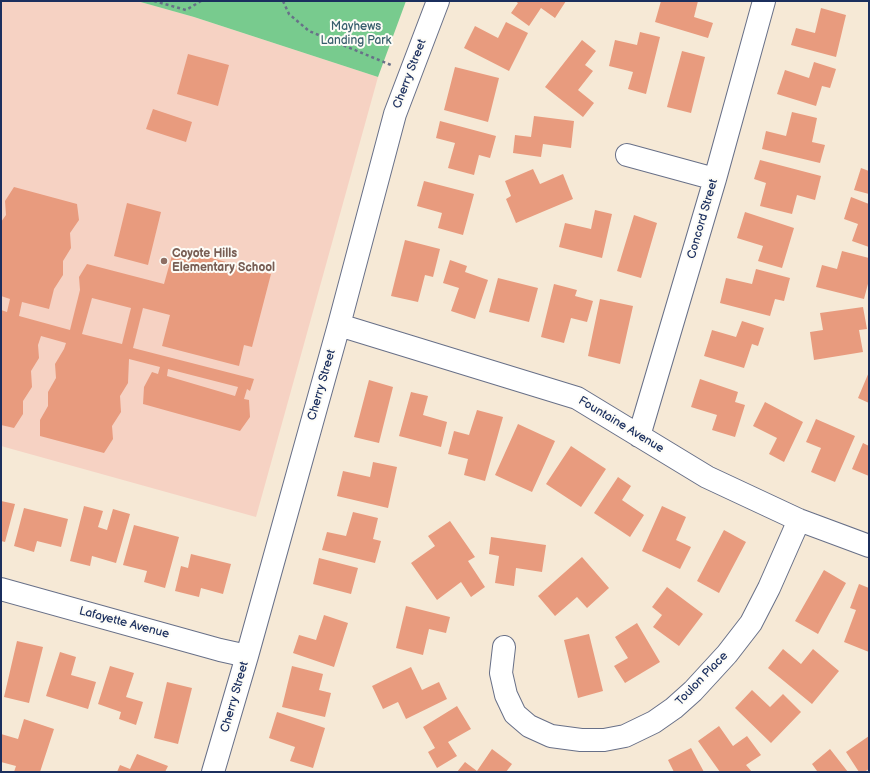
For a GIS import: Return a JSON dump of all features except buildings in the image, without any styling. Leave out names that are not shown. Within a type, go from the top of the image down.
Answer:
[{"type":"street","name":"Cherry Street","points":[[213,772],[247,656],[339,325],[395,114],[438,1]]},
{"type":"street","name":"Concord Street","points":[[639,436],[715,179],[764,1]]},
{"type":"street","points":[[627,155],[715,179]]},
{"type":"street","name":"Fountaine Avenue","points":[[339,325],[577,398],[707,477],[799,520],[869,546]]},
{"type":"street","name":"Toulon Place","points":[[504,647],[501,673],[506,695],[515,714],[529,726],[551,736],[581,740],[604,740],[625,736],[654,722],[674,708],[693,691],[727,654],[751,623],[769,588],[799,520]]},
{"type":"street","name":"Lafayette Avenue","points":[[1,589],[220,650],[247,656]]},
{"type":"path","points":[[154,1],[186,10],[201,1]]},
{"type":"path","points":[[283,1],[289,14],[309,31],[361,54],[410,73]]},
{"type":"shaded area","name":"Coyote Hills Elementary School","points":[[1,1],[137,1],[194,17],[378,77],[256,517],[1,446]]},
{"type":"green space","name":"Mayhews Landing Park","points":[[137,1],[406,1],[378,77],[194,17]]},
{"type":"place","name":"Coyote Hills Elementary School","points":[[164,261]]}]
